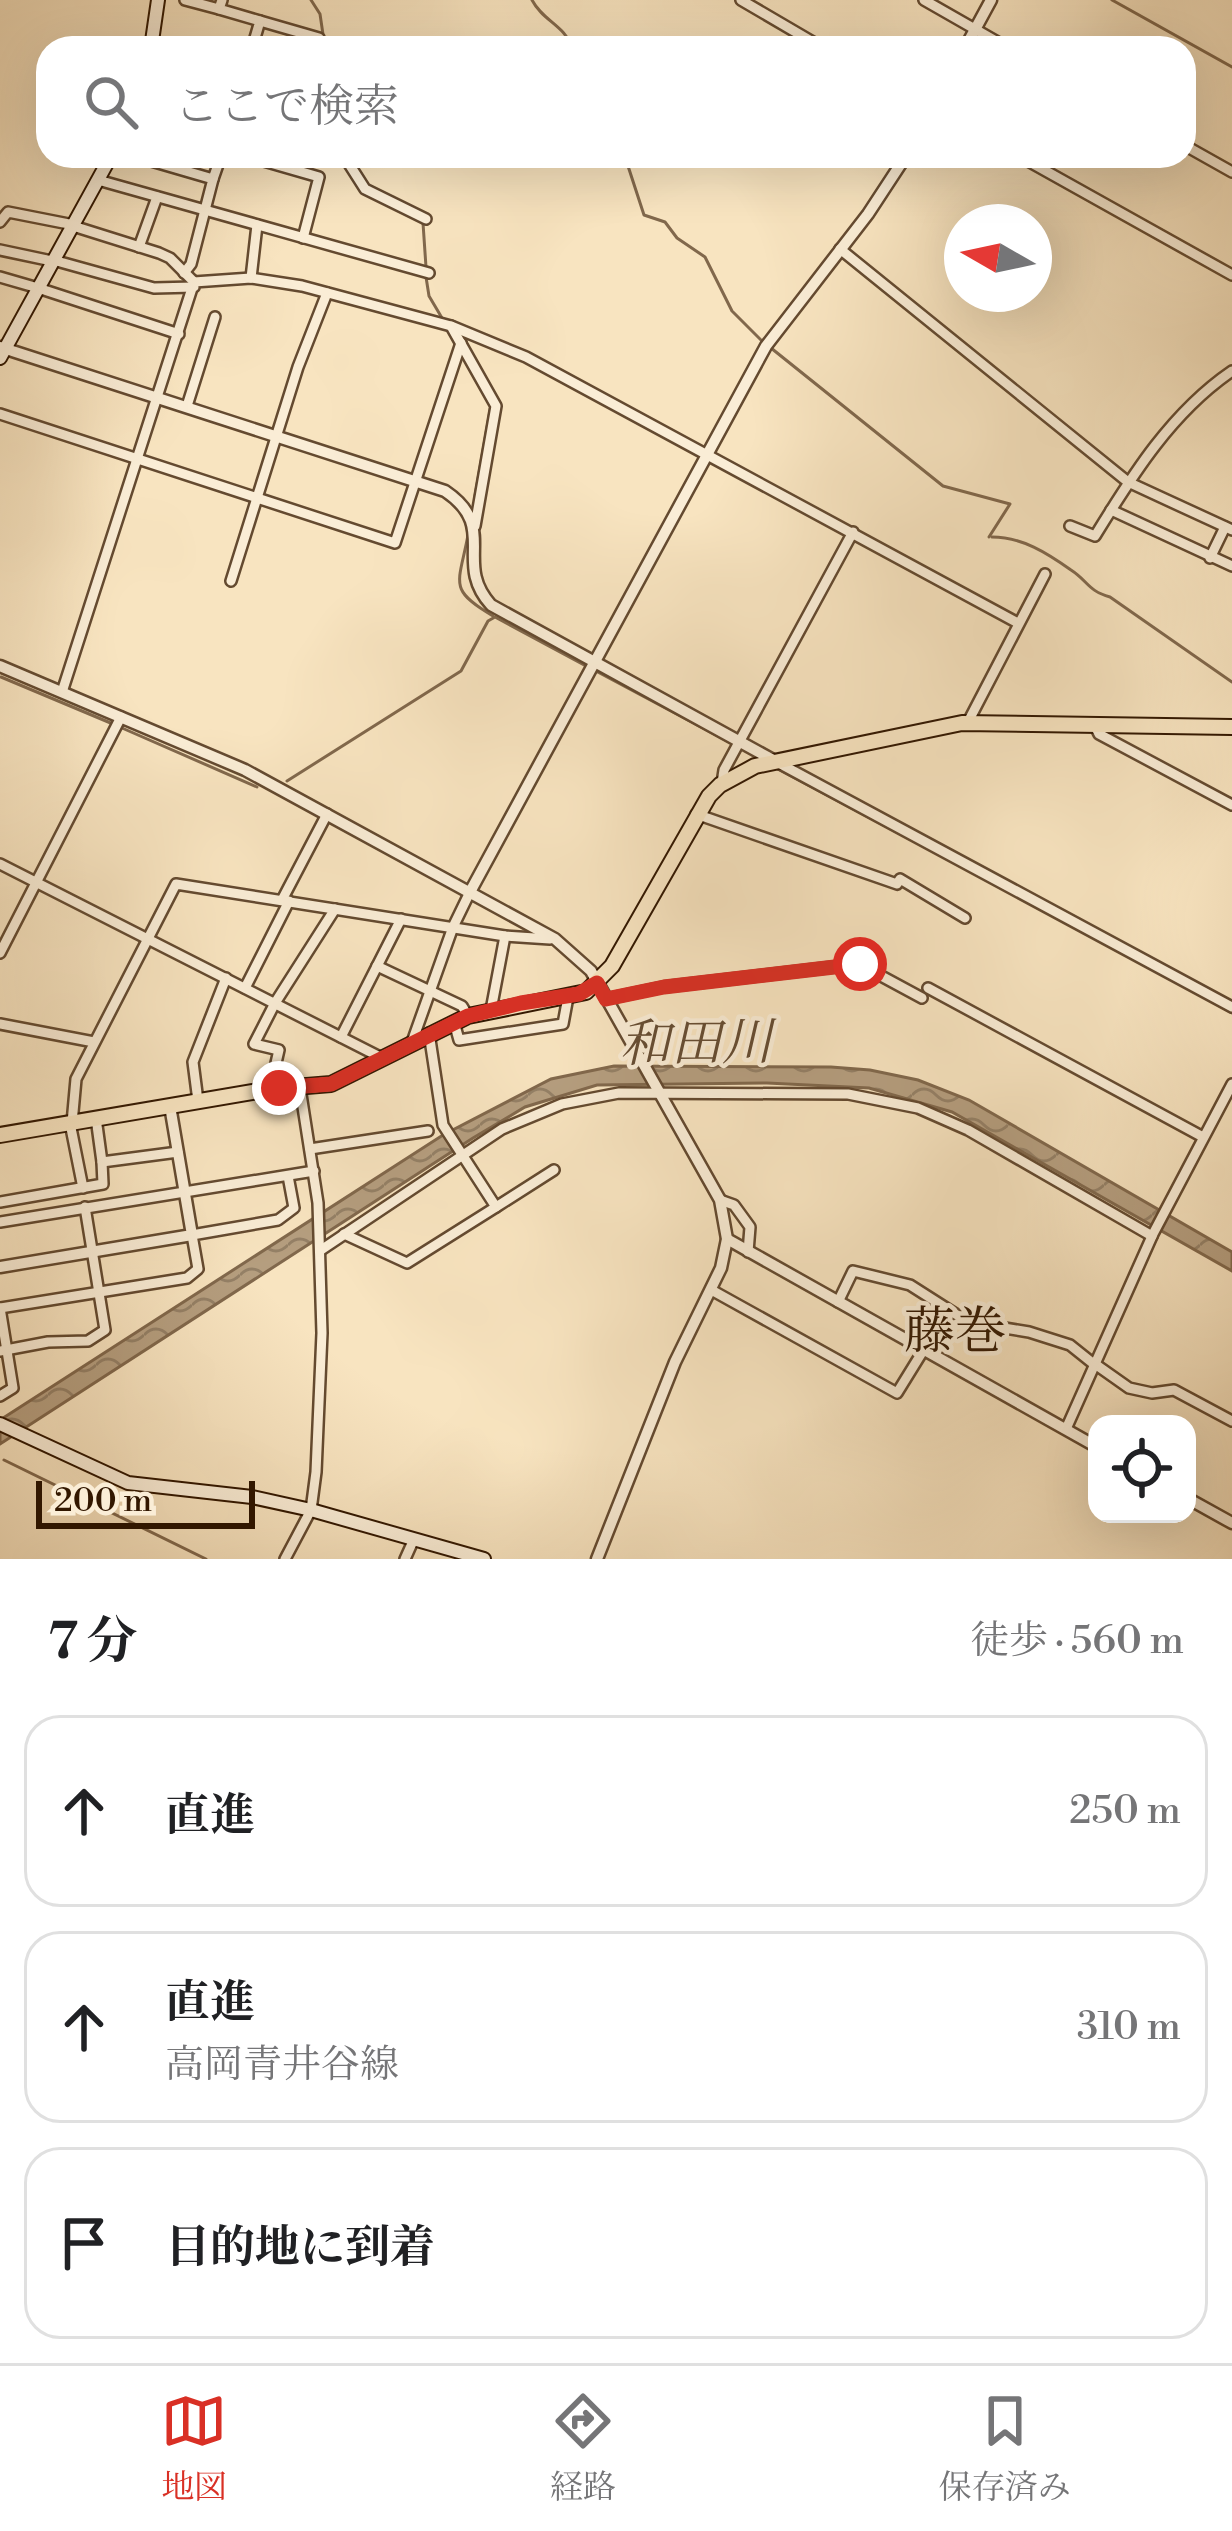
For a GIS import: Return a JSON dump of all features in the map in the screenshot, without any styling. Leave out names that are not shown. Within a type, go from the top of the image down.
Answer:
[{"type":"main road","points":[[154,36],[158,0]]},
{"type":"main road","points":[[2,351],[104,168]]},
{"type":"main road","points":[[0,1135],[347,1078],[461,1019],[568,997],[597,983],[631,933],[696,814],[722,784],[755,766],[968,722],[1232,727]]},
{"type":"main road","points":[[0,1424],[128,1483],[252,1497],[484,1559]]},
{"type":"street","points":[[185,0],[220,4],[312,36]]},
{"type":"street","points":[[741,0],[803,36]]},
{"type":"street","points":[[924,0],[987,36]]},
{"type":"street","points":[[971,36],[992,0]]},
{"type":"street","points":[[256,36],[260,21]]},
{"type":"street","points":[[1196,152],[1232,172]]},
{"type":"street","points":[[175,168],[213,179]]},
{"type":"street","points":[[184,273],[191,263],[217,168]]},
{"type":"street","points":[[288,168],[319,177],[303,238]]},
{"type":"street","points":[[352,168],[365,189],[426,219]]},
{"type":"street","points":[[412,1042],[452,926],[766,346],[897,168]]},
{"type":"street","points":[[1040,168],[1232,275]]},
{"type":"street","points":[[98,180],[429,273]]},
{"type":"street","points":[[139,247],[157,196]]},
{"type":"street","points":[[0,223],[8,212],[74,226],[170,258],[194,284]]},
{"type":"street","points":[[251,278],[256,225]]},
{"type":"street","points":[[0,250],[154,288],[251,278],[327,292],[451,326],[526,357],[1018,623]]},
{"type":"street","points":[[839,250],[1128,482],[1228,529],[1210,558]]},
{"type":"street","points":[[0,277],[178,334]]},
{"type":"street","points":[[62,692],[194,284]]},
{"type":"street","points":[[231,581],[327,292]]},
{"type":"street","points":[[188,406],[215,317]]},
{"type":"street","points":[[451,326],[496,406],[475,526],[473,567],[480,593],[491,605],[1232,1006]]},
{"type":"street","points":[[0,414],[395,543],[461,343]]},
{"type":"street","points":[[2,351],[416,479],[458,500],[475,526]]},
{"type":"street","points":[[1070,526],[1095,536],[1128,482],[1196,396],[1232,371]]},
{"type":"street","points":[[1111,510],[1232,566]]},
{"type":"street","points":[[722,784],[724,770],[853,532]]},
{"type":"street","points":[[968,722],[1045,574]]},
{"type":"street","points":[[0,666],[245,770],[555,939],[580,959],[597,983],[720,1200],[727,1239],[722,1268],[675,1362],[597,1559]]},
{"type":"street","points":[[0,953],[121,717]]},
{"type":"street","points":[[1094,724],[1099,734],[1232,805]]},
{"type":"street","points":[[245,988],[326,814]]},
{"type":"street","points":[[696,814],[897,884],[900,879],[965,918]]},
{"type":"street","points":[[0,864],[380,1058]]},
{"type":"street","points":[[82,1188],[71,1123],[74,1082],[176,884],[505,936],[555,939]]},
{"type":"street","points":[[270,1089],[279,1050],[254,1044],[335,909]]},
{"type":"street","points":[[341,1037],[401,919]]},
{"type":"street","points":[[491,1010],[505,936]]},
{"type":"street","points":[[606,999],[664,987],[860,964],[1203,1137]]},
{"type":"street","points":[[377,966],[462,1006],[459,1040],[562,1024],[568,997]]},
{"type":"street","points":[[198,1101],[193,1062],[226,978]]},
{"type":"street","points":[[0,1024],[94,1042]]},
{"type":"street","points":[[429,1034],[443,1125],[496,1207]]},
{"type":"street","points":[[1066,1429],[1152,1235],[1232,1084]]},
{"type":"street","points":[[285,1559],[310,1510],[316,1472],[321,1250],[300,1088]]},
{"type":"street","points":[[321,1250],[502,1130],[562,1104],[608,1094],[660,1093],[848,1094],[918,1108],[968,1130],[1152,1235]]},
{"type":"street","points":[[0,1396],[13,1388],[3,1350],[0,1308],[187,1278],[198,1268],[170,1106]]},
{"type":"street","points":[[0,1202],[104,1184],[96,1118]]},
{"type":"street","points":[[310,1150],[428,1131]]},
{"type":"street","points":[[102,1162],[178,1152]]},
{"type":"street","points":[[344,1234],[407,1263],[554,1170]]},
{"type":"street","points":[[0,1222],[314,1171]]},
{"type":"street","points":[[0,1267],[278,1220],[294,1208],[288,1176]]},
{"type":"street","points":[[720,1200],[734,1205],[750,1227],[748,1252]]},
{"type":"street","points":[[3,1350],[88,1341],[105,1330],[85,1208]]},
{"type":"street","points":[[727,1239],[1088,1442]]},
{"type":"street","points":[[838,1302],[853,1271],[910,1285],[968,1322],[1029,1332],[1070,1345],[1129,1388],[1152,1393],[1174,1390],[1232,1421]]},
{"type":"street","points":[[715,1292],[892,1392],[901,1389],[947,1312]]},
{"type":"street","points":[[1196,1503],[1232,1523]]},
{"type":"street","points":[[405,1559],[413,1539]]},
{"type":"water","points":[[614,1066],[831,1067],[918,1080],[969,1100],[1232,1252],[1232,1271],[952,1112],[869,1088],[767,1083],[597,1085],[525,1107],[473,1138],[0,1444],[0,1420],[443,1135],[551,1079]]},
{"type":"waterway","points":[[311,0],[320,14],[323,36]]},
{"type":"waterway","points":[[532,0],[565,36]]},
{"type":"waterway","points":[[1112,0],[1176,36]]},
{"type":"waterway","points":[[1196,47],[1232,67]]},
{"type":"waterway","points":[[629,168],[644,215],[665,222],[677,238],[705,257],[732,311],[763,342]]},
{"type":"waterway","points":[[423,223],[426,267]]},
{"type":"waterway","points":[[426,277],[429,296],[442,318]]},
{"type":"waterway","points":[[771,348],[943,486],[1010,504],[989,537]]},
{"type":"waterway","points":[[475,496],[491,405]]},
{"type":"waterway","points":[[468,535],[460,584],[468,599],[493,616]]},
{"type":"waterway","points":[[992,537],[1024,543],[1053,558],[1232,682]]},
{"type":"waterway","points":[[287,781],[461,671],[488,621],[495,617],[586,666]]},
{"type":"waterway","points":[[594,670],[729,742]]},
{"type":"waterway","points":[[1,677],[113,724]]},
{"type":"waterway","points":[[122,728],[257,787]]},
{"type":"waterway","points":[[774,767],[998,886]]},
{"type":"waterway","points":[[1197,993],[1232,1013]]},
{"type":"waterway","points":[[4,1460],[206,1559]]},
{"type":"district","name":"藤巻","points":[[955,1330]]},
{"type":"route","points":[[279,1088],[331,1084],[468,1016],[579,994],[597,983],[606,999],[664,987],[860,964]]},
{"type":"water label","name":"和田川","points":[[696,1042]]}]
